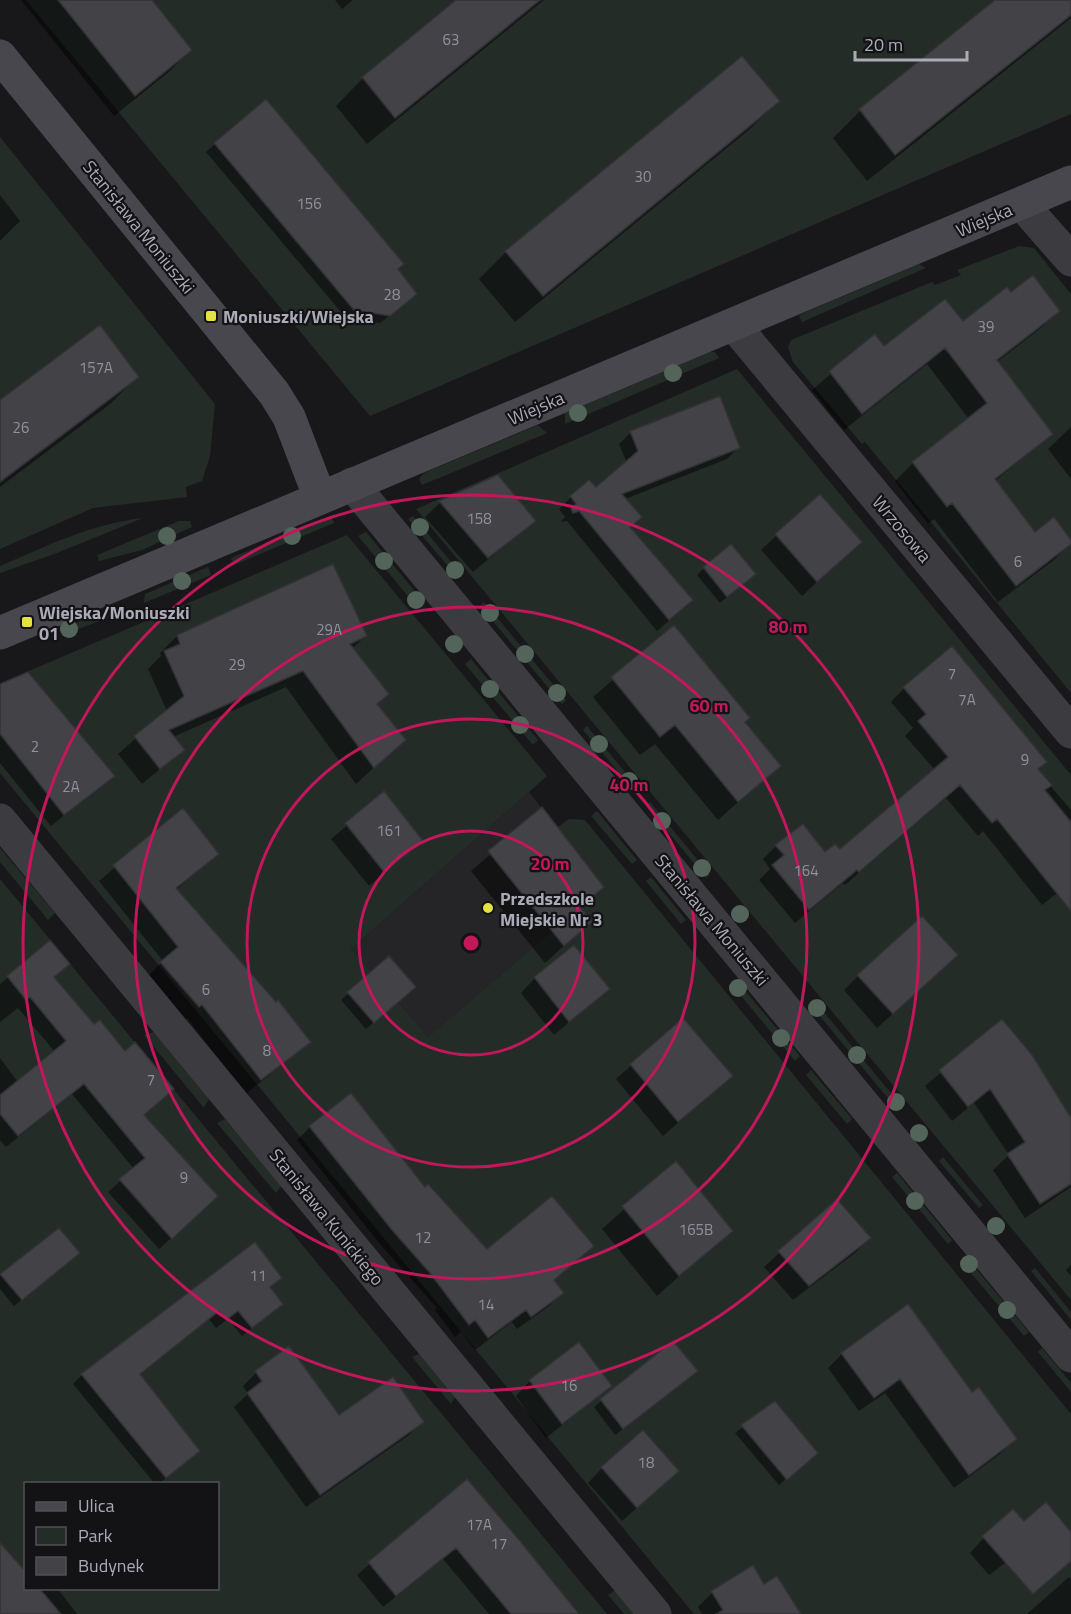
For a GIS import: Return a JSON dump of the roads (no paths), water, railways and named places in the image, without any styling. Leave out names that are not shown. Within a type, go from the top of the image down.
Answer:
[{"type":"street","name":"Stanisława Moniuszki","points":[[0,56],[274,393],[289,417],[320,498]]},
{"type":"street","name":"Wiejska","points":[[0,633],[734,326],[1071,182]]},
{"type":"street","points":[[1022,204],[1071,260]]},
{"type":"street","name":"Wrzosowa","points":[[734,326],[1071,732]]},
{"type":"street","name":"Stanisława Moniuszki","points":[[352,484],[1071,1356]]},
{"type":"street","name":"Stanisława Kunickiego","points":[[0,819],[655,1614]]},
{"type":"place","name":"Moniuszki/Wiejska","points":[[211,316]]},
{"type":"place","name":"Wiejska/Moniuszki 01","points":[[27,622]]},
{"type":"place","name":"Przedszkole Miejskie Nr 3","points":[[488,908]]}]
